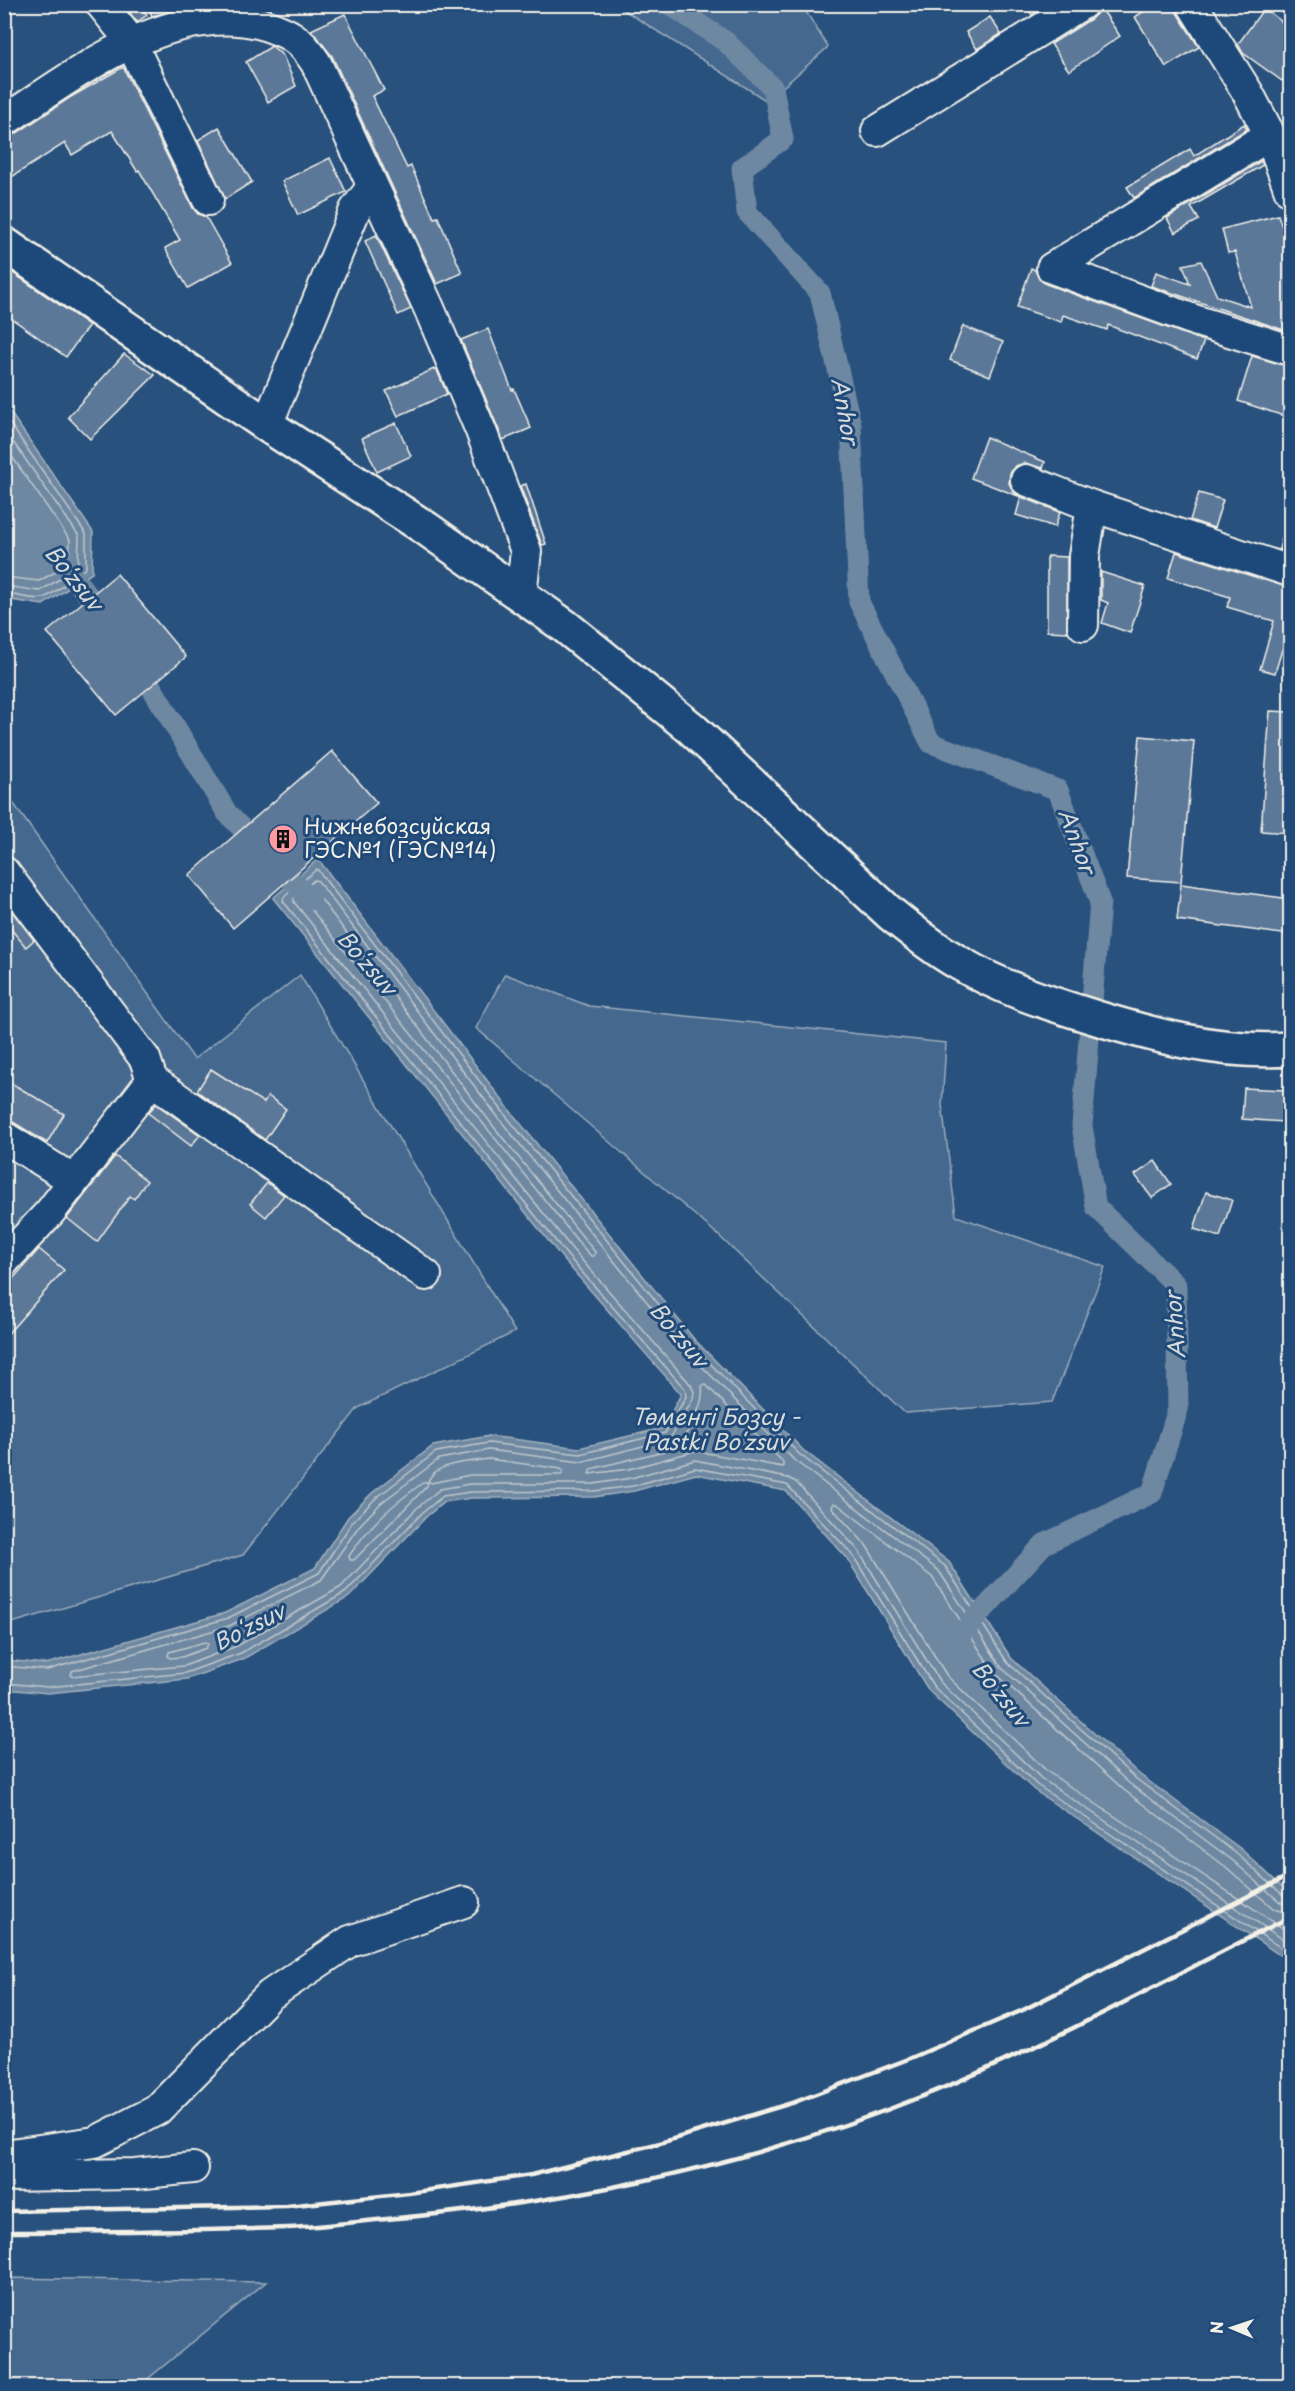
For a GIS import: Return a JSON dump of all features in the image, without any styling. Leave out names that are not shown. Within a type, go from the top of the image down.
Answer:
[{"type":"main road","points":[[4,244],[267,425],[427,529],[608,659],[691,728],[891,914],[961,964],[1005,987],[1146,1034],[1195,1043],[1242,1048],[1290,1049]]},
{"type":"street","points":[[101,4],[129,39],[208,200]]},
{"type":"street","points":[[877,131],[1082,4]]},
{"type":"street","points":[[1192,4],[1248,93],[1270,135],[1290,191]]},
{"type":"street","points":[[4,121],[129,39],[187,19],[221,16],[249,19],[290,34],[305,46],[316,63],[429,308],[477,420],[526,551],[521,595]]},
{"type":"street","points":[[1270,135],[1052,268],[1197,321],[1290,350]]},
{"type":"street","points":[[267,425],[355,210],[372,187]]},
{"type":"street","points":[[1026,480],[1092,507],[1290,571]]},
{"type":"street","points":[[1083,625],[1084,556],[1092,507]]},
{"type":"street","points":[[4,872],[145,1059],[152,1080],[426,1275]]},
{"type":"street","points":[[4,1261],[50,1212],[152,1080]]},
{"type":"street","points":[[4,1137],[73,1180]]},
{"type":"street","points":[[4,2155],[96,2142],[157,2110],[270,1995],[350,1941],[464,1902]]},
{"type":"street","points":[[4,2176],[135,2174],[193,2169]]},
{"type":"shaded area","points":[[616,5],[802,5],[828,47],[767,101]]},
{"type":"shaded area","points":[[4,790],[194,1059],[300,975],[515,1332],[358,1408],[243,1555],[5,1625]]},
{"type":"shaded area","points":[[505,974],[589,1006],[946,1043],[942,1105],[956,1216],[1105,1267],[1052,1402],[905,1413],[717,1234],[476,1028]]},
{"type":"shaded area","points":[[5,2278],[266,2282],[139,2386],[5,2386]]},
{"type":"water","points":[[5,405],[93,532],[92,573],[43,605],[5,599]]},
{"type":"water","name":"Төменгі Бозсу - Pastki Boʻzsuv","points":[[318,859],[512,1113],[694,1339],[803,1450],[949,1562],[1011,1658],[1139,1774],[1241,1849],[1290,1894],[1290,1962],[1034,1790],[929,1691],[847,1558],[786,1491],[696,1474],[634,1491],[594,1497],[471,1498],[444,1502],[426,1517],[349,1597],[243,1659],[187,1679],[48,1693],[5,1689],[5,1660],[46,1664],[225,1613],[315,1568],[348,1517],[372,1493],[433,1446],[489,1436],[579,1448],[663,1428],[681,1394],[563,1259],[273,898]]},
{"type":"building","points":[[123,4],[140,4],[147,15],[137,22]]},
{"type":"building","points":[[168,4],[200,4],[152,16],[150,11]]},
{"type":"building","points":[[1025,4],[1048,4],[1032,15]]},
{"type":"building","points":[[1155,4],[1174,4],[1177,13],[1199,47],[1166,67],[1135,17]]},
{"type":"building","points":[[1099,5],[1120,36],[1069,71],[1051,44],[1091,19],[1097,13]]},
{"type":"building","points":[[1264,8],[1290,28],[1290,69],[1282,81],[1243,53],[1238,44]]},
{"type":"building","points":[[345,14],[384,90],[372,96],[407,168],[411,166],[434,218],[438,217],[462,273],[437,284],[332,56],[311,30]]},
{"type":"building","points":[[990,17],[1001,34],[977,49],[966,32]]},
{"type":"building","points":[[272,46],[283,56],[296,86],[268,102],[246,62]]},
{"type":"building","points":[[123,67],[193,208],[198,214],[206,217],[232,263],[188,288],[165,248],[180,240],[139,170],[137,171],[112,131],[72,155],[65,143],[4,182],[4,138],[14,135],[71,97]]},
{"type":"building","points":[[1244,124],[1247,129],[1134,198],[1127,187],[1190,149],[1194,156]]},
{"type":"building","points":[[219,127],[252,182],[225,199],[198,140]]},
{"type":"building","points":[[330,158],[346,192],[298,215],[282,181]]},
{"type":"building","points":[[1261,161],[1263,165],[1191,207],[1199,220],[1175,233],[1167,218]]},
{"type":"building","points":[[1278,215],[1290,250],[1290,332],[1151,286],[1156,272],[1190,284],[1183,265],[1201,261],[1217,296],[1251,307],[1235,252],[1228,253],[1222,229]]},
{"type":"building","points":[[376,235],[411,309],[398,315],[365,241]]},
{"type":"building","points":[[4,267],[89,325],[66,357],[4,313]]},
{"type":"building","points":[[1031,268],[1046,284],[1204,341],[1197,359],[1108,325],[1107,330],[1063,315],[1061,322],[1017,307]]},
{"type":"building","points":[[963,326],[1003,342],[990,376],[950,360]]},
{"type":"building","points":[[488,329],[512,390],[514,389],[531,428],[503,440],[461,340]]},
{"type":"building","points":[[124,354],[155,375],[90,439],[68,417]]},
{"type":"building","points":[[1252,356],[1290,367],[1290,418],[1238,401]]},
{"type":"building","points":[[436,368],[447,394],[398,416],[386,391]]},
{"type":"building","points":[[396,423],[411,456],[377,472],[362,438]]},
{"type":"building","points":[[986,437],[1045,462],[1043,468],[1024,463],[1016,466],[1010,473],[1009,483],[1019,496],[1060,512],[1055,527],[1016,515],[1021,497],[971,478]]},
{"type":"building","points":[[526,484],[546,544],[542,545],[520,486]]},
{"type":"building","points":[[1199,493],[1223,500],[1214,528],[1190,520]]},
{"type":"building","points":[[1285,527],[1290,528],[1290,553],[1279,549]]},
{"type":"building","points":[[1176,552],[1290,588],[1290,626],[1275,673],[1260,669],[1274,621],[1227,607],[1230,597],[1168,578]]},
{"type":"building","points":[[1047,556],[1067,557],[1067,632],[1047,631]]},
{"type":"building","points":[[1101,572],[1145,586],[1130,633],[1102,623],[1108,603],[1101,600]]},
{"type":"building","points":[[117,574],[186,657],[116,715],[47,632]]},
{"type":"building","points":[[1270,711],[1290,712],[1290,833],[1261,831]]},
{"type":"building","points":[[1140,736],[1194,741],[1181,882],[1127,878]]},
{"type":"building","name":"Нижнебозсуйская ГЭС№1 (ГЭС№14)","points":[[332,751],[377,803],[233,928],[189,875]]},
{"type":"building","points":[[1181,884],[1290,899],[1290,935],[1177,920]]},
{"type":"building","points":[[4,901],[34,940],[26,947],[4,921]]},
{"type":"building","points":[[211,1069],[264,1103],[268,1096],[286,1109],[265,1140],[197,1091]]},
{"type":"building","points":[[4,1079],[64,1114],[47,1143],[13,1122],[4,1120]]},
{"type":"building","points":[[1244,1088],[1286,1090],[1284,1122],[1242,1119]]},
{"type":"building","points":[[156,1104],[200,1135],[191,1146],[148,1113]]},
{"type":"building","points":[[115,1156],[147,1181],[134,1199],[130,1196],[97,1242],[67,1218]]},
{"type":"building","points":[[1155,1161],[1171,1184],[1152,1198],[1135,1175]]},
{"type":"building","points":[[267,1183],[284,1195],[266,1217],[250,1204]]},
{"type":"building","points":[[1206,1192],[1232,1200],[1220,1237],[1194,1229]]},
{"type":"building","points":[[39,1249],[64,1270],[4,1338],[4,1289]]},
{"type":"waterway","name":"Anhor","points":[[669,4],[726,42],[773,88],[783,139],[742,168],[747,212],[820,293],[851,425],[859,602],[931,743],[1058,790],[1100,902],[1082,1126],[1096,1207],[1176,1285],[1178,1409],[1152,1493],[1044,1544],[963,1632]]},
{"type":"waterway","name":"Boʻzsuv","points":[[60,560],[106,618]]},
{"type":"waterway","name":"Boʻzsuv","points":[[137,663],[227,813],[311,900]]},
{"type":"railway","points":[[4,2211],[287,2206],[409,2193],[531,2175],[660,2143],[795,2102],[911,2058],[1023,2010],[1290,1875]]},
{"type":"railway","points":[[4,2232],[310,2227],[518,2203],[659,2177],[729,2160],[866,2118],[979,2073],[1290,1917]]},
{"type":"place","name":"Нижнебозсуйская ГЭС№1 (ГЭС№14)","points":[[283,839]]}]
